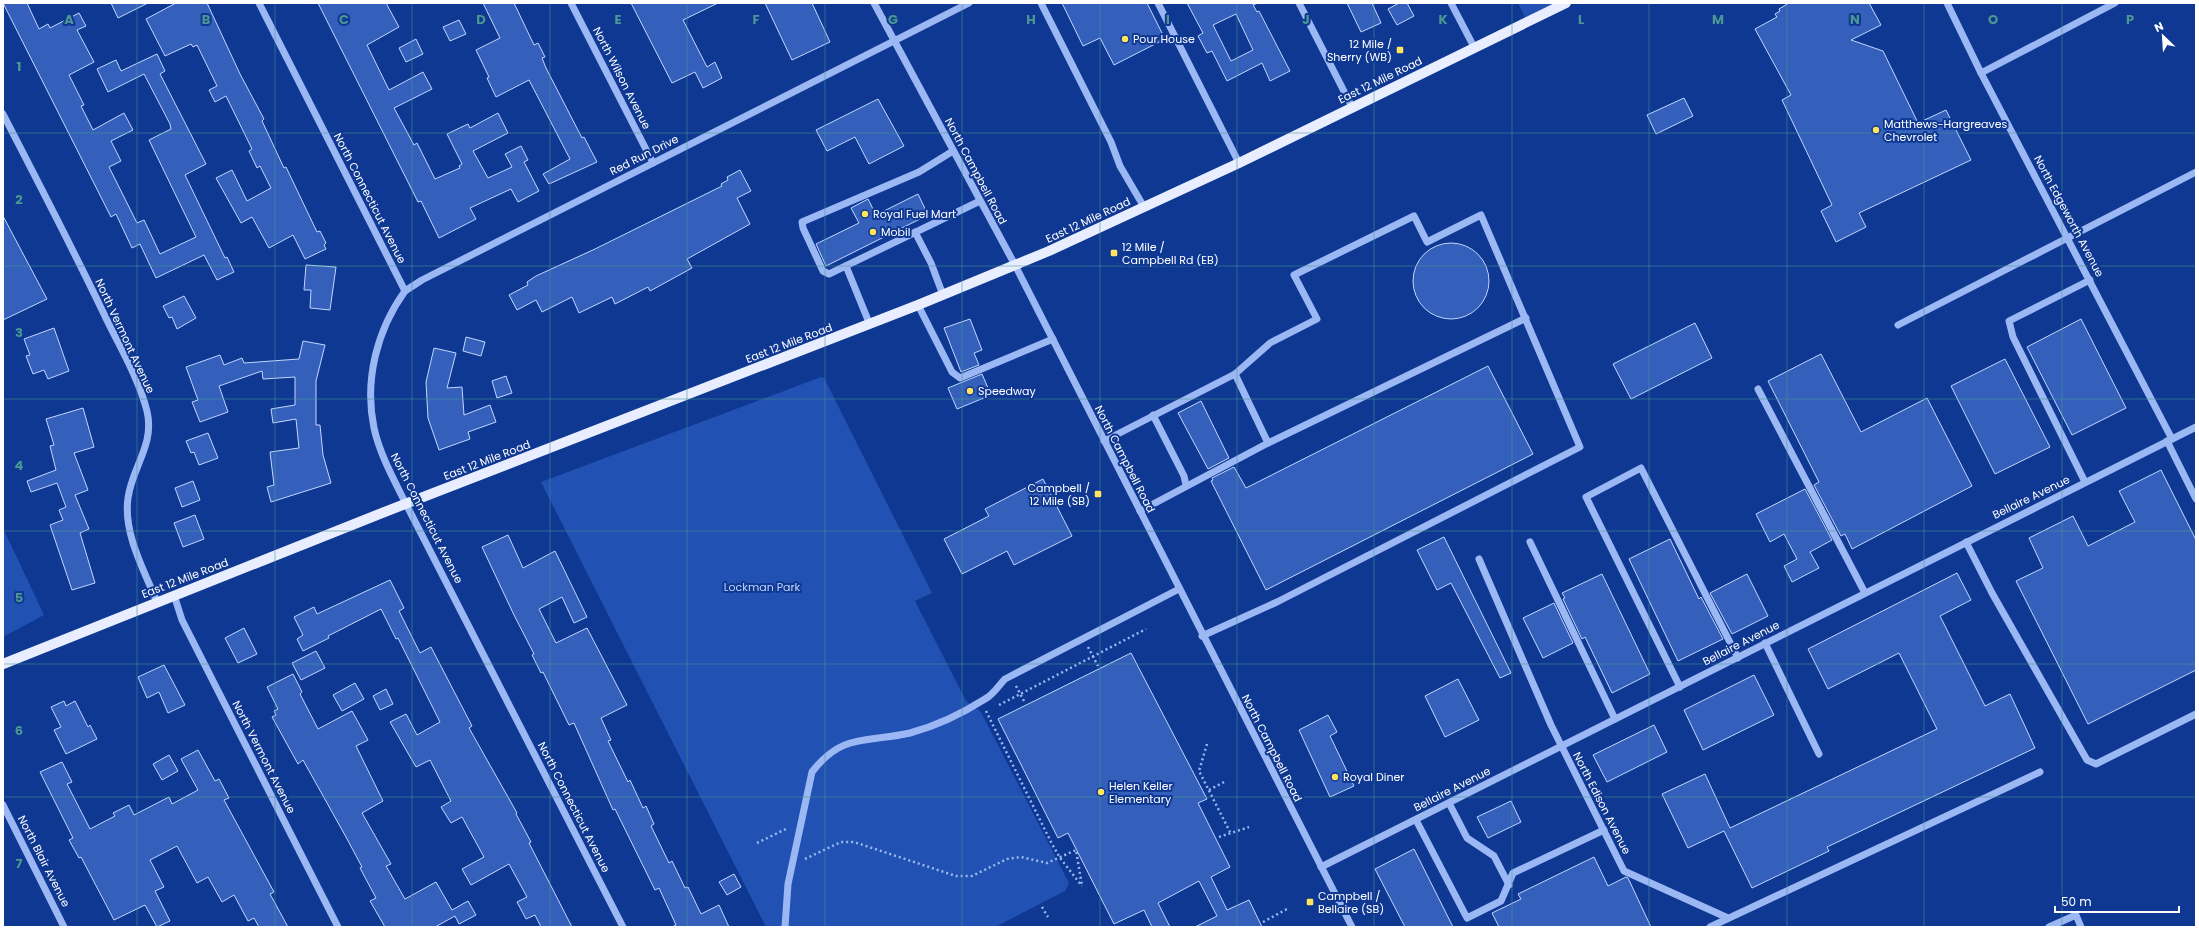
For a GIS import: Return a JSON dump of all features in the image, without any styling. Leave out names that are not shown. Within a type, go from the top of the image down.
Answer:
[{"type":"main road","name":"East 12 Mile Road","points":[[3,664],[406,504],[870,325],[1015,265],[1239,163],[1566,3]]},
{"type":"street","name":"North Connecticut Avenue","points":[[259,3],[405,291],[393,308],[378,344],[374,361],[371,397],[374,428],[381,451],[406,504],[623,927]]},
{"type":"street","name":"North Wilson Avenue","points":[[571,3],[653,163]]},
{"type":"street","name":"North Campbell Road","points":[[874,3],[1015,265],[1202,636],[1352,927]]},
{"type":"street","name":"Red Run Drive","points":[[405,291],[422,280],[893,40],[969,3]]},
{"type":"street","points":[[1041,3],[1111,142],[1120,166],[1144,207]]},
{"type":"street","points":[[1158,3],[1239,163]]},
{"type":"street","points":[[1299,3],[1352,108]]},
{"type":"street","points":[[1451,3],[1474,48]]},
{"type":"street","name":"North Edgeworth Avenue","points":[[1947,3],[1981,73],[2090,280],[2170,440],[2196,499]]},
{"type":"street","points":[[1981,73],[2115,3]]},
{"type":"street","name":"North Vermont Avenue","points":[[3,114],[116,340],[139,388],[146,410],[149,422],[147,444],[131,484],[127,514],[132,540],[157,602]]},
{"type":"street","points":[[953,151],[919,172],[802,222],[803,228],[823,271],[828,274],[846,266],[980,201]]},
{"type":"street","points":[[1898,325],[2196,172]]},
{"type":"street","points":[[1104,440],[1235,374],[1270,343],[1317,319],[1294,275],[1414,216],[1427,242],[1481,215],[1580,447],[1277,602],[1202,636]]},
{"type":"street","points":[[915,232],[931,263],[943,295]]},
{"type":"street","points":[[846,266],[870,325]]},
{"type":"street","points":[[2085,482],[2013,337],[2009,321],[2090,280]]},
{"type":"street","points":[[918,305],[952,372],[960,378],[1053,339]]},
{"type":"street","points":[[1140,511],[1186,485],[1268,443],[1526,318]]},
{"type":"street","points":[[1235,374],[1268,443]]},
{"type":"street","points":[[1758,389],[1865,593]]},
{"type":"street","points":[[1153,415],[1184,476],[1186,485]]},
{"type":"street","name":"Bellaire Avenue","points":[[1321,867],[2196,427]]},
{"type":"street","points":[[1680,687],[1586,497],[1642,468],[1738,658]]},
{"type":"street","points":[[1530,542],[1615,719]]},
{"type":"street","points":[[1966,542],[1992,593],[2086,760],[2096,764],[2196,714]]},
{"type":"street","name":"North Edison Avenue","points":[[1479,559],[1561,745],[1624,871],[1728,918]]},
{"type":"street","points":[[785,927],[786,901],[801,821],[812,772],[823,757],[844,744],[872,737],[910,732],[933,725],[987,698],[1008,678],[1179,590]]},
{"type":"street","name":"North Vermont Avenue","points":[[174,595],[186,628],[338,927]]},
{"type":"street","points":[[1765,643],[1819,754]]},
{"type":"street","points":[[1710,927],[2040,772]]},
{"type":"street","points":[[1449,803],[1467,838],[1494,856],[1508,885]]},
{"type":"street","name":"North Blair Avenue","points":[[3,805],[64,927]]},
{"type":"street","points":[[1416,820],[1467,918],[1501,901],[1513,873],[1604,830]]},
{"type":"street","points":[[2049,927],[2076,915],[2081,927]]},
{"type":"path","points":[[986,712],[1146,629]]},
{"type":"path","points":[[1084,638],[1098,666]]},
{"type":"path","points":[[1008,678],[1025,703]]},
{"type":"path","points":[[792,866],[841,842],[854,842],[956,876],[972,876],[1007,859],[1022,857],[1047,862],[1060,858],[1076,850],[1082,886],[1060,858],[981,701]]},
{"type":"path","points":[[1207,744],[1199,771],[1230,832]]},
{"type":"path","points":[[1209,790],[1226,781]]},
{"type":"path","points":[[757,843],[801,821]]},
{"type":"path","points":[[1219,837],[1230,832],[1249,827]]},
{"type":"path","points":[[1042,907],[1048,917]]},
{"type":"path","points":[[1263,922],[1289,908]]},
{"type":"green space","points":[[1518,3],[1560,3],[1526,20]]},
{"type":"green space","name":"Lockman Park","points":[[821,377],[824,378],[932,593],[915,601],[966,701],[981,712],[1069,883],[1065,891],[995,927],[766,927],[541,482]]},
{"type":"green space","points":[[3,528],[44,615],[3,637]]},
{"type":"building","points":[[3,3],[27,3],[39,29],[48,24],[50,28],[79,13],[86,26],[77,30],[94,62],[69,75],[84,105],[81,106],[93,130],[124,113],[133,130],[111,141],[121,161],[109,167],[137,223],[144,220],[160,254],[196,237],[149,140],[171,129],[170,124],[144,74],[108,92],[97,69],[116,60],[121,71],[157,54],[165,71],[160,74],[206,164],[185,175],[225,258],[227,257],[234,272],[217,280],[204,255],[156,278],[140,244],[132,248],[116,214],[111,217]]},
{"type":"building","points":[[111,3],[148,3],[118,18]]},
{"type":"building","points":[[176,3],[207,3],[240,74],[264,119],[262,121],[284,168],[286,167],[317,232],[320,231],[326,243],[324,245],[326,249],[305,259],[293,235],[269,248],[252,217],[241,223],[216,178],[232,170],[247,201],[271,188],[260,166],[257,168],[249,151],[252,149],[226,96],[215,102],[209,90],[217,86],[197,45],[193,47],[191,44],[165,56],[146,19]]},
{"type":"building","points":[[318,3],[386,3],[399,27],[367,45],[389,90],[423,72],[432,89],[394,108],[414,145],[417,143],[435,179],[460,168],[459,166],[462,164],[447,134],[468,124],[470,128],[498,113],[508,133],[473,151],[488,178],[512,167],[505,154],[521,146],[528,160],[524,162],[539,191],[518,202],[511,189],[470,208],[476,219],[439,238],[421,201],[418,202]]},
{"type":"building","points":[[483,3],[514,3],[534,45],[538,43],[545,57],[542,58],[546,68],[582,138],[584,137],[597,162],[549,184],[543,174],[570,159],[529,80],[496,97],[487,78],[489,77],[476,50],[500,38]]},
{"type":"building","points":[[631,3],[718,3],[683,20],[707,67],[715,62],[722,78],[703,88],[695,72],[672,83]]},
{"type":"building","points":[[765,3],[812,3],[830,42],[792,60]]},
{"type":"building","points":[[1062,3],[1147,3],[1165,39],[1114,65],[1100,38],[1083,46]]},
{"type":"building","points":[[1187,3],[1258,3],[1253,5],[1257,12],[1259,11],[1290,71],[1270,81],[1262,63],[1227,81],[1212,51],[1207,53],[1198,36],[1203,33]],"holes":[[[1236,14],[1253,50],[1231,61],[1213,25]]]},
{"type":"building","points":[[1347,3],[1372,3],[1381,23],[1361,32]]},
{"type":"building","points":[[1399,3],[1407,3],[1414,16],[1397,25],[1388,9]]},
{"type":"building","name":"Matthews-Hargreaves Chevrolet","points":[[1789,3],[1869,3],[1881,25],[1851,40],[1883,51],[1918,123],[1946,110],[1971,160],[1859,213],[1866,227],[1836,242],[1821,211],[1832,205],[1782,100],[1791,95],[1755,29],[1777,17],[1775,14],[1780,11],[1779,9]]},
{"type":"building","points":[[459,20],[466,34],[450,41],[443,27]]},
{"type":"building","points":[[416,39],[423,54],[406,62],[399,48]]},
{"type":"building","points":[[1684,98],[1693,116],[1656,134],[1647,115]]},
{"type":"building","points":[[878,99],[904,146],[869,164],[855,137],[827,151],[816,130]]},
{"type":"building","points":[[740,170],[751,191],[737,198],[750,224],[687,259],[692,268],[650,291],[648,287],[615,304],[612,297],[579,313],[572,297],[542,312],[536,300],[517,310],[509,295],[528,285],[527,282],[536,276],[595,249],[722,186],[721,184],[728,180],[727,177]]},
{"type":"building","points":[[918,194],[928,215],[826,266],[816,244],[859,223],[851,208],[868,199],[876,215]]},
{"type":"building","points":[[3,216],[47,299],[3,320]]},
{"type":"building","points":[[1451,243],[1466,246],[1478,254],[1486,266],[1489,281],[1486,296],[1478,308],[1466,316],[1451,319],[1436,316],[1424,308],[1416,296],[1413,281],[1416,266],[1424,254],[1436,246]]},
{"type":"building","points":[[306,265],[336,267],[330,310],[310,308],[311,290],[304,290]]},
{"type":"building","points":[[184,296],[196,318],[177,329],[172,317],[169,318],[163,306]]},
{"type":"building","points":[[970,319],[982,350],[974,353],[979,365],[961,372],[944,328]]},
{"type":"building","points":[[2081,319],[2126,408],[2072,435],[2027,347]]},
{"type":"building","points":[[1695,323],[1712,358],[1631,399],[1613,364]]},
{"type":"building","points":[[54,328],[69,371],[48,379],[44,370],[33,374],[26,356],[30,355],[24,339]]},
{"type":"building","points":[[466,337],[485,342],[481,356],[463,351]]},
{"type":"building","points":[[303,341],[325,345],[316,381],[316,425],[320,425],[323,455],[331,483],[271,502],[267,487],[274,485],[270,452],[299,448],[296,419],[273,423],[271,409],[295,405],[295,377],[263,379],[262,371],[219,386],[228,412],[200,422],[192,402],[198,400],[186,367],[220,355],[224,365],[242,358],[244,363],[299,359]]},
{"type":"building","points":[[434,348],[456,353],[447,388],[462,387],[464,415],[490,405],[496,422],[468,432],[470,439],[439,450],[428,418],[426,382]]},
{"type":"building","points":[[1821,354],[1861,432],[1927,398],[1972,486],[1852,549],[1845,534],[1841,536],[1814,485],[1819,482],[1768,381]]},
{"type":"building","points":[[2005,359],[2050,447],[1995,474],[1951,386]]},
{"type":"building","points":[[1488,366],[1533,454],[1266,590],[1211,481],[1213,480],[1212,478],[1234,467],[1246,488]]},
{"type":"building","points":[[982,374],[991,395],[957,409],[948,388]]},
{"type":"building","points":[[506,376],[512,393],[497,398],[492,381]]},
{"type":"building","points":[[1201,401],[1229,458],[1208,469],[1178,413]]},
{"type":"building","points":[[83,408],[94,447],[74,453],[88,490],[75,495],[89,529],[80,533],[95,583],[72,590],[50,525],[63,520],[59,510],[66,507],[57,483],[31,492],[27,481],[56,470],[50,446],[54,445],[46,419]]},
{"type":"building","points":[[208,433],[218,458],[199,465],[194,452],[191,453],[186,441]]},
{"type":"building","points":[[2161,470],[2196,540],[2196,670],[2088,724],[2016,581],[2043,568],[2029,538],[2073,516],[2088,546],[2135,522],[2119,491]]},
{"type":"building","points":[[1043,479],[1072,536],[1014,565],[1007,551],[962,574],[944,539],[989,516],[985,509]]},
{"type":"building","points":[[193,481],[200,500],[182,507],[175,488]]},
{"type":"building","points":[[1805,489],[1832,540],[1810,552],[1819,568],[1792,582],[1784,566],[1797,559],[1784,534],[1770,542],[1756,514]]},
{"type":"building","points":[[195,515],[204,539],[183,547],[174,523]]},
{"type":"building","points":[[508,535],[523,568],[555,551],[587,617],[574,623],[562,597],[539,609],[556,643],[587,628],[627,705],[601,718],[611,740],[608,741],[628,782],[630,780],[643,808],[646,806],[654,824],[651,826],[669,863],[672,861],[685,888],[688,887],[701,914],[719,905],[729,927],[672,927],[676,925],[659,888],[655,890],[615,809],[613,810],[574,723],[569,725],[543,672],[541,673],[532,655],[534,654],[482,547]]},
{"type":"building","points":[[1444,537],[1511,673],[1500,678],[1451,583],[1437,590],[1417,550]]},
{"type":"building","points":[[1670,539],[1699,599],[1701,597],[1723,639],[1678,661],[1629,559]]},
{"type":"building","points":[[1957,573],[1971,600],[1940,616],[1985,706],[2010,694],[2035,748],[1827,847],[1829,851],[1752,888],[1724,831],[1688,848],[1662,794],[1705,774],[1730,828],[1937,729],[1899,653],[1828,689],[1808,649]]},
{"type":"building","points":[[1602,574],[1650,674],[1612,693],[1585,637],[1582,639],[1563,599],[1565,598],[1562,593]]},
{"type":"building","points":[[1747,574],[1768,616],[1732,634],[1710,593]]},
{"type":"building","points":[[390,580],[404,608],[399,611],[420,653],[431,647],[472,726],[469,728],[517,813],[516,814],[531,842],[529,843],[572,927],[541,927],[535,915],[526,919],[517,902],[527,897],[509,864],[471,885],[462,869],[484,857],[462,817],[451,823],[441,807],[451,801],[430,760],[416,767],[390,722],[406,714],[417,735],[440,722],[398,638],[396,639],[381,609],[328,636],[329,638],[303,651],[297,639],[303,635],[294,617],[314,607],[317,614]]},
{"type":"building","points":[[1554,603],[1573,643],[1543,658],[1523,618]]},
{"type":"building","points":[[244,628],[257,654],[238,663],[225,638]]},
{"type":"building","points":[[316,651],[325,668],[301,680],[292,663]]},
{"type":"building","name":"Helen Keller Elementary","points":[[1131,653],[1207,799],[1198,803],[1230,867],[1211,877],[1227,910],[1249,900],[1262,927],[1195,927],[1217,916],[1199,881],[1158,903],[1170,927],[1152,927],[1144,910],[1114,924],[1068,833],[1058,838],[998,719]]},
{"type":"building","points":[[164,665],[185,705],[168,713],[159,692],[147,698],[138,677]]},
{"type":"building","points":[[293,674],[302,692],[300,694],[318,729],[352,711],[368,740],[356,746],[383,801],[362,813],[391,864],[386,866],[405,899],[436,882],[452,910],[468,901],[476,915],[459,924],[455,916],[435,927],[385,927],[370,901],[376,898],[346,837],[303,760],[298,764],[272,717],[276,715],[274,711],[278,709],[267,687]]},
{"type":"building","points":[[1754,675],[1774,715],[1703,750],[1684,710]]},
{"type":"building","points":[[1458,679],[1479,720],[1445,737],[1425,696]]},
{"type":"building","points":[[355,683],[364,699],[342,711],[333,695]]},
{"type":"building","points":[[386,689],[393,704],[380,710],[373,696]]},
{"type":"building","points":[[64,701],[66,706],[75,701],[88,727],[90,725],[97,739],[66,754],[54,730],[61,727],[51,707]]},
{"type":"building","points":[[1328,715],[1337,732],[1330,736],[1354,786],[1330,797],[1299,730]]},
{"type":"building","points":[[1654,725],[1667,752],[1607,782],[1593,755]]},
{"type":"building","points":[[198,750],[215,781],[219,779],[229,798],[224,800],[274,892],[270,894],[288,927],[259,927],[254,918],[248,921],[234,895],[222,902],[208,877],[197,883],[177,846],[150,860],[164,887],[155,891],[170,921],[157,927],[145,905],[114,920],[81,857],[79,858],[69,840],[73,838],[40,772],[62,762],[72,782],[67,784],[90,829],[115,816],[113,813],[129,805],[134,815],[169,797],[172,804],[198,790],[181,759]]},
{"type":"building","points":[[169,755],[178,771],[162,780],[153,764]]},
{"type":"building","points":[[1511,801],[1521,822],[1488,838],[1477,817]]},
{"type":"building","points":[[1414,849],[1453,927],[1405,927],[1375,869]]},
{"type":"building","points":[[1594,857],[1608,886],[1626,877],[1628,878],[1651,927],[1499,927],[1492,913],[1521,899],[1518,894]]},
{"type":"building","points":[[734,874],[741,887],[727,895],[719,882]]},
{"type":"place","name":"Pour House","points":[[1125,39]]},
{"type":"place","name":"12 Mile / Sherry (WB)","points":[[1400,50]]},
{"type":"place","name":"Matthews-Hargreaves Chevrolet","points":[[1876,130]]},
{"type":"place","name":"Royal Fuel Mart","points":[[865,214]]},
{"type":"place","name":"Mobil","points":[[873,232]]},
{"type":"place","name":"12 Mile / Campbell Rd (EB)","points":[[1114,253]]},
{"type":"place","name":"Speedway","points":[[970,391]]},
{"type":"place","name":"Campbell / 12 Mile (SB)","points":[[1098,494]]},
{"type":"place","name":"Royal Diner","points":[[1335,777]]},
{"type":"place","name":"Helen Keller Elementary","points":[[1101,792]]},
{"type":"place","name":"Campbell / Bellaire (SB)","points":[[1310,902]]}]
